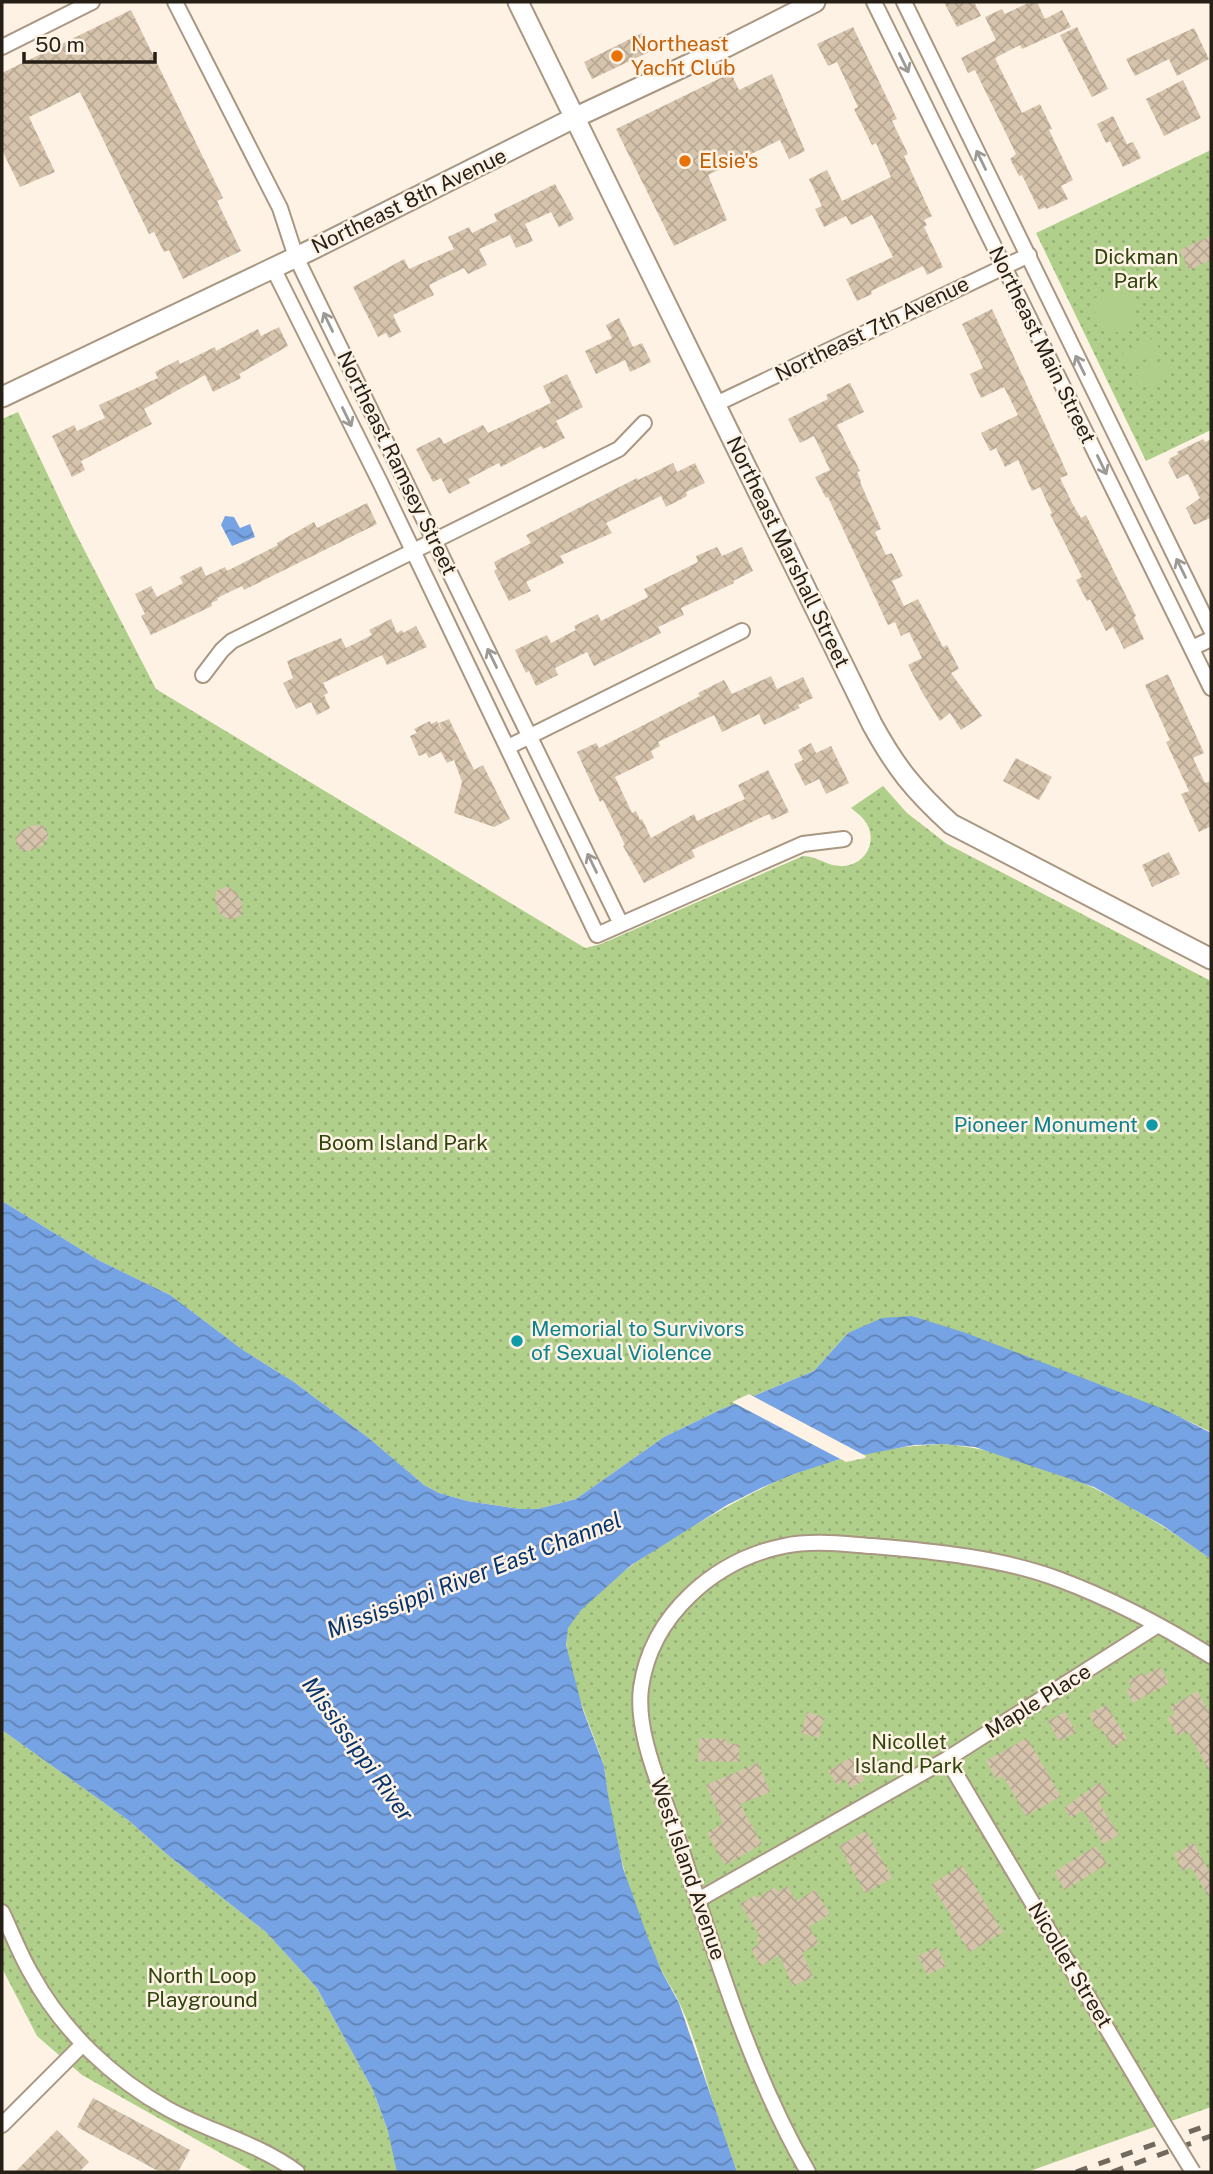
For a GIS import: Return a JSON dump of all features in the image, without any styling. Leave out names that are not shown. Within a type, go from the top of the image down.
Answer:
[{"type":"street","points":[[2,47],[92,2]]},
{"type":"street","name":"Northeast Ramsey Street","points":[[175,2],[279,208],[296,257],[621,924],[597,935],[414,552],[273,268]]},
{"type":"street","name":"Northeast Marshall Street","points":[[518,2],[893,762],[920,796],[951,824],[1211,959]]},
{"type":"street","name":"Northeast 8th Avenue","points":[[2,397],[296,257],[574,118],[815,2]]},
{"type":"street","name":"Northeast Main Street","points":[[874,2],[1211,688]]},
{"type":"street","name":"Northeast Main Street","points":[[904,2],[1211,630]]},
{"type":"street","name":"Northeast 7th Avenue","points":[[716,404],[1028,255]]},
{"type":"street","points":[[203,675],[232,641],[619,449],[644,423]]},
{"type":"street","points":[[508,747],[742,631]]},
{"type":"street","points":[[1192,648],[1211,639]]},
{"type":"street","points":[[621,924],[803,844],[844,839]]},
{"type":"street","name":"West Island Avenue","points":[[808,2172],[781,2120],[750,2047],[698,1900],[645,1736],[641,1688],[655,1644],[681,1604],[715,1575],[748,1557],[768,1550],[802,1544],[835,1543],[985,1560],[1056,1578],[1119,1604],[1211,1656]]},
{"type":"street","name":"Maple Place","points":[[698,1900],[947,1759],[1158,1625]]},
{"type":"street","name":"Nicollet Street","points":[[947,1759],[1193,2172]]},
{"type":"street","points":[[2,1912],[32,1976],[83,2044],[102,2063],[167,2109],[240,2140],[297,2172]]},
{"type":"street","points":[[2,2125],[83,2044]]},
{"type":"green space","name":"Dickman Park","points":[[1211,150],[1211,430],[1146,461],[1036,233]]},
{"type":"green space","points":[[1122,285],[1140,321],[1107,337],[1089,301]]},
{"type":"green space","points":[[1154,338],[1161,352],[1129,367],[1122,353]]},
{"type":"green space","points":[[1165,359],[1172,373],[1140,389],[1133,375]]},
{"type":"green space","name":"Boom Island Park","points":[[18,412],[74,530],[156,689],[585,948],[601,944],[803,856],[835,866],[855,863],[866,853],[871,839],[867,824],[851,808],[883,786],[907,813],[947,844],[1211,981],[1211,1432],[1165,1410],[912,1316],[848,1333],[814,1371],[722,1409],[664,1437],[576,1499],[538,1509],[467,1501],[439,1493],[424,1485],[370,1439],[294,1382],[243,1350],[170,1295],[100,1261],[2,1201],[2,419]]},
{"type":"green space","name":"Nicollet Island Park","points":[[943,1444],[979,1449],[1050,1469],[1150,1518],[1211,1559],[1211,2107],[1027,2172],[737,2172],[689,2026],[651,1948],[630,1889],[610,1808],[603,1763],[573,1678],[566,1645],[567,1631],[577,1612],[631,1566],[741,1499],[794,1474],[848,1457],[905,1447]]},
{"type":"green space","name":"North Loop Playground","points":[[2,1730],[128,1820],[169,1856],[266,1932],[317,1988],[373,2090],[403,2172],[254,2172],[82,2075],[37,2036],[2,1968]]},
{"type":"water","points":[[225,516],[234,517],[240,528],[250,524],[255,537],[232,546],[221,525]]},
{"type":"water","points":[[2,1201],[100,1261],[170,1295],[243,1350],[294,1382],[370,1439],[424,1485],[439,1493],[467,1501],[520,1509],[538,1509],[576,1499],[664,1437],[722,1409],[814,1371],[848,1333],[882,1318],[912,1316],[966,1333],[1166,1410],[1211,1433],[1211,1559],[1162,1525],[1094,1487],[975,1447],[943,1444],[914,1445],[837,1460],[794,1474],[727,1505],[630,1566],[581,1610],[568,1628],[566,1645],[583,1710],[604,1766],[623,1868],[662,1972],[679,2003],[737,2172],[397,2172],[388,2131],[373,2090],[317,1988],[266,1932],[169,1856],[128,1820],[2,1730]]},
{"type":"pier","points":[[749,1394],[866,1456],[865,1458],[846,1462],[732,1402]]},
{"type":"building","points":[[944,2],[974,2],[981,16],[957,27]]},
{"type":"building","points":[[1030,2],[1037,2],[1045,19],[1062,10],[1071,27],[1022,49],[1020,45],[995,58],[1022,113],[1040,104],[1052,129],[1049,130],[1073,180],[1061,186],[1068,199],[1039,210],[1022,175],[1019,176],[1010,159],[1016,154],[975,70],[968,73],[961,58],[996,40],[985,17],[1002,9],[1005,14]]},
{"type":"building","points":[[131,10],[223,198],[217,201],[241,251],[183,279],[169,250],[164,252],[154,232],[149,234],[80,92],[29,117],[55,172],[20,187],[2,150],[2,73]]},
{"type":"building","points":[[853,27],[897,119],[892,121],[908,154],[904,156],[932,216],[924,220],[927,225],[924,227],[943,267],[927,275],[923,266],[871,291],[872,294],[857,301],[846,279],[893,257],[872,215],[851,225],[846,216],[824,227],[815,209],[822,206],[809,179],[827,170],[842,201],[891,177],[876,143],[872,145],[854,109],[858,107],[837,62],[828,66],[817,44]]},
{"type":"building","points":[[1077,27],[1108,89],[1092,97],[1060,35]]},
{"type":"building","points":[[1194,28],[1209,59],[1177,76],[1169,59],[1135,76],[1126,59]]},
{"type":"building","name":"Northeast Yacht Club","points":[[642,33],[651,51],[592,79],[584,62]]},
{"type":"building","name":"Elsie's","points":[[731,73],[739,90],[772,74],[805,151],[789,159],[780,140],[708,175],[727,220],[674,246],[616,129]]},
{"type":"building","points":[[1183,80],[1201,118],[1164,136],[1146,99]]},
{"type":"building","points":[[1113,116],[1127,144],[1133,142],[1141,158],[1123,167],[1110,141],[1106,143],[1097,124]]},
{"type":"building","points":[[555,184],[574,219],[559,227],[551,212],[525,224],[533,241],[516,248],[510,235],[479,249],[487,265],[468,274],[464,268],[429,285],[434,295],[393,315],[401,332],[389,338],[386,333],[378,337],[353,287],[404,259],[409,269],[454,249],[448,237],[469,227],[472,233],[497,221],[494,214]]},
{"type":"building","points":[[1211,236],[1211,260],[1189,270],[1180,250]]},
{"type":"building","points":[[992,309],[1068,475],[1060,478],[1081,518],[1086,515],[1136,616],[1134,617],[1144,639],[1124,649],[1113,627],[1106,631],[1090,599],[1087,601],[1076,580],[1082,577],[1050,514],[1052,513],[1040,487],[1032,491],[1018,460],[1005,467],[996,448],[990,451],[981,433],[1018,415],[1004,387],[981,398],[970,374],[983,368],[962,324]]},
{"type":"building","points":[[619,318],[633,347],[642,343],[651,362],[630,372],[625,360],[596,374],[585,351],[612,338],[606,325]]},
{"type":"building","points":[[279,327],[288,346],[239,374],[241,378],[213,392],[205,375],[144,409],[152,424],[81,461],[85,470],[72,477],[52,436],[74,425],[77,431],[105,418],[99,405],[158,378],[155,372],[178,360],[180,364],[215,347],[216,351],[258,329],[261,336]]},
{"type":"building","points":[[567,374],[583,407],[556,421],[565,438],[543,449],[541,446],[501,467],[499,463],[468,479],[470,483],[449,494],[441,478],[433,482],[416,449],[440,437],[444,444],[483,425],[488,433],[551,403],[543,386]]},
{"type":"building","points":[[850,383],[864,412],[837,425],[860,471],[857,472],[860,482],[881,529],[875,532],[886,555],[892,553],[903,576],[892,581],[904,606],[918,599],[943,647],[947,645],[959,669],[951,673],[982,716],[961,730],[950,713],[940,721],[923,694],[908,665],[922,658],[909,632],[901,636],[895,622],[888,625],[828,497],[826,498],[815,477],[830,470],[814,436],[800,443],[788,419],[828,399],[826,395]]},
{"type":"building","points":[[1203,439],[1205,442],[1211,439],[1211,520],[1210,518],[1194,525],[1186,508],[1200,498],[1188,474],[1177,479],[1168,462],[1177,452]]},
{"type":"building","points":[[673,463],[677,472],[695,463],[705,483],[686,492],[687,496],[666,507],[661,496],[606,523],[612,533],[560,556],[564,563],[526,582],[531,591],[509,601],[494,571],[497,569],[494,562],[531,543],[526,535],[637,478],[638,480]]},
{"type":"building","points":[[367,503],[377,524],[244,590],[242,586],[217,598],[218,600],[211,603],[212,606],[151,635],[141,616],[145,614],[135,594],[151,586],[157,597],[183,583],[180,577],[201,566],[206,576],[225,567],[227,571],[278,545],[277,543],[314,522],[317,528]]},
{"type":"building","points":[[717,547],[722,556],[742,547],[753,571],[681,608],[684,615],[658,627],[661,633],[594,666],[587,652],[555,668],[558,675],[536,686],[529,671],[526,673],[515,650],[547,635],[551,643],[576,630],[574,626],[598,614],[601,621],[648,597],[644,589],[698,562],[696,556]]},
{"type":"building","points":[[391,619],[397,633],[416,626],[427,647],[387,665],[382,655],[323,683],[328,693],[324,695],[330,708],[317,715],[311,702],[296,709],[283,683],[293,678],[287,661],[341,638],[346,648],[372,635],[369,630]]},
{"type":"building","points":[[1168,674],[1204,753],[1193,758],[1205,783],[1211,781],[1211,826],[1199,832],[1181,794],[1189,791],[1166,742],[1170,740],[1145,685]]},
{"type":"building","points":[[771,676],[777,689],[803,677],[813,698],[798,705],[800,708],[764,725],[759,714],[722,732],[714,715],[658,742],[660,746],[651,751],[654,758],[615,777],[632,813],[636,811],[651,838],[694,814],[697,821],[745,799],[738,785],[768,770],[789,812],[772,820],[769,814],[692,850],[695,857],[644,883],[623,846],[625,845],[603,800],[600,802],[577,752],[596,743],[599,748],[700,696],[698,693],[724,680],[732,694]]},
{"type":"building","points":[[449,719],[474,770],[483,765],[510,819],[494,827],[454,813],[462,782],[454,760],[447,763],[441,752],[429,758],[426,753],[419,756],[410,736],[417,733],[414,729],[430,721],[431,724],[437,721],[444,735],[439,723]]},
{"type":"building","points":[[811,743],[816,753],[831,746],[849,783],[826,794],[819,779],[805,786],[794,764],[803,760],[798,750]]},
{"type":"building","points":[[1016,758],[1052,777],[1039,800],[1003,781]]},
{"type":"building","points":[[33,825],[44,826],[49,836],[42,846],[31,851],[20,850],[15,839],[22,830]]},
{"type":"building","points":[[1169,852],[1180,874],[1152,887],[1142,865]]},
{"type":"building","points":[[227,886],[237,893],[242,904],[241,915],[230,920],[220,914],[215,902],[216,891]]},
{"type":"building","points":[[1160,1667],[1169,1683],[1133,1703],[1126,1690],[1132,1687],[1128,1681]]},
{"type":"building","points":[[1197,1691],[1211,1715],[1211,1774],[1189,1734],[1186,1731],[1178,1736],[1167,1718],[1175,1714],[1171,1707]]},
{"type":"building","points":[[1106,1705],[1127,1738],[1113,1747],[1101,1728],[1097,1730],[1089,1714]]},
{"type":"building","points":[[807,1712],[824,1717],[819,1738],[801,1733]]},
{"type":"building","points":[[1065,1712],[1076,1732],[1059,1741],[1048,1721]]},
{"type":"building","points":[[699,1738],[727,1739],[727,1743],[739,1744],[739,1762],[698,1761]]},
{"type":"building","points":[[1027,1738],[1061,1796],[1026,1816],[1003,1776],[997,1780],[986,1761]]},
{"type":"building","points":[[851,1757],[865,1780],[851,1788],[845,1779],[837,1785],[828,1771]]},
{"type":"building","points":[[758,1763],[770,1792],[740,1804],[762,1844],[725,1865],[707,1833],[723,1824],[706,1785]]},
{"type":"building","points":[[1100,1782],[1108,1794],[1098,1801],[1119,1835],[1103,1844],[1083,1810],[1071,1818],[1064,1808]]},
{"type":"building","points":[[866,1831],[892,1878],[865,1893],[839,1846]]},
{"type":"building","points":[[1194,1843],[1211,1876],[1211,1900],[1191,1867],[1183,1871],[1174,1854]]},
{"type":"building","points":[[1096,1846],[1107,1864],[1065,1890],[1054,1872]]},
{"type":"building","points":[[962,1865],[1003,1932],[970,1952],[931,1885]]},
{"type":"building","points":[[787,1886],[796,1901],[815,1890],[830,1914],[809,1927],[819,1944],[802,1953],[813,1977],[793,1986],[779,1955],[761,1966],[751,1949],[759,1944],[756,1939],[760,1936],[740,1904],[775,1887],[778,1892]]},
{"type":"building","points":[[937,1947],[946,1966],[927,1975],[918,1956]]},
{"type":"building","points":[[93,2098],[190,2150],[178,2172],[160,2172],[77,2127]]},
{"type":"building","points":[[57,2130],[89,2162],[79,2172],[15,2172]]},
{"type":"railway","points":[[1076,2172],[1211,2124]]},
{"type":"railway","points":[[1112,2172],[1211,2136]]},
{"type":"place","name":"Northeast Yacht Club","points":[[617,56]]},
{"type":"place","name":"Elsie's","points":[[685,161]]},
{"type":"place","name":"Pioneer Monument","points":[[1152,1125]]},
{"type":"place","name":"Memorial to Survivors of Sexual Violence","points":[[517,1341]]},
{"type":"water label","name":"Mississippi River East Channel","points":[[474,1575]]},
{"type":"water label","name":"Mississippi River","points":[[358,1749]]}]
